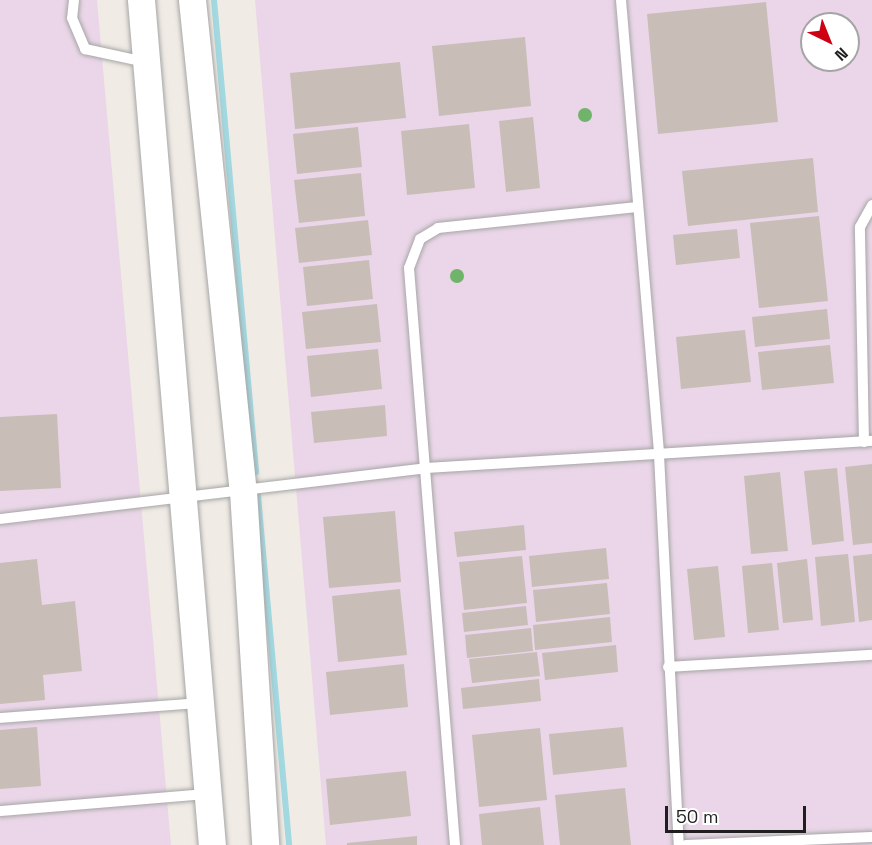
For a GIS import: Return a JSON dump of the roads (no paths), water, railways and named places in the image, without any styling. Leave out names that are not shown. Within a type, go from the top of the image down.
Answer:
[{"type":"street","points":[[141,0],[144,62],[180,496],[212,845]]},
{"type":"street","points":[[192,0],[243,491],[265,845]]},
{"type":"lane","points":[[74,0],[72,18],[85,49],[144,62]]},
{"type":"lane","points":[[621,0],[659,455],[678,845]]},
{"type":"lane","points":[[0,519],[427,468],[868,442],[860,227],[872,205]]},
{"type":"lane","points":[[455,845],[427,468],[409,268],[420,239],[438,228],[637,207]]},
{"type":"lane","points":[[668,667],[872,655]]},
{"type":"lane","points":[[0,718],[199,703]]},
{"type":"lane","points":[[0,811],[207,794]]},
{"type":"lane","points":[[686,845],[872,837]]},
{"type":"waterway","points":[[214,0],[256,472]]},
{"type":"waterway","points":[[258,496],[289,845]]}]
